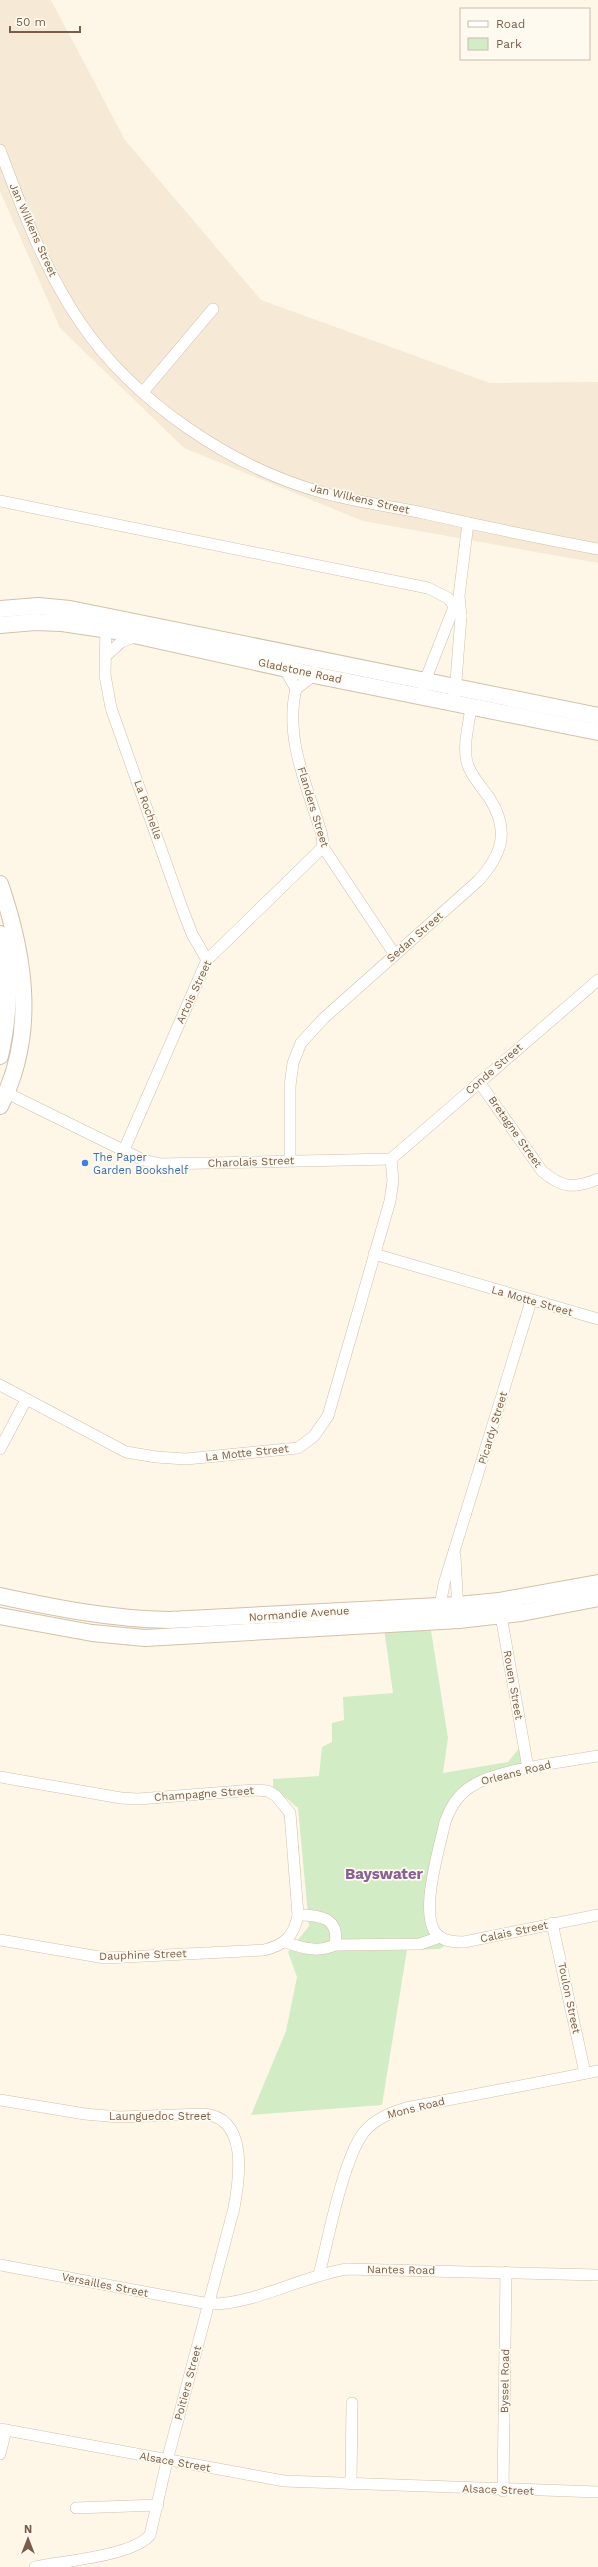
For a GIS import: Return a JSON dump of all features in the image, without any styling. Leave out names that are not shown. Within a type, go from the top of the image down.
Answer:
[{"type":"street","name":"Jan Wilkens Street","points":[[0,150],[21,209],[58,287],[95,343],[120,372],[143,392],[196,432],[265,471],[323,492],[598,549]]},
{"type":"street","points":[[143,392],[213,309]]},
{"type":"street","points":[[0,502],[428,588],[443,593],[457,612]]},
{"type":"street","points":[[453,702],[456,686],[457,612],[468,523]]},
{"type":"street","name":"Gladstone Road","points":[[0,609],[38,606],[106,623],[316,668],[421,696],[598,732]]},
{"type":"street","points":[[421,696],[425,680],[457,612]]},
{"type":"street","name":"Gladstone Road","points":[[0,625],[35,622],[106,623]]},
{"type":"street","name":"La Rochelle","points":[[106,623],[108,654],[106,675],[111,708],[192,934],[207,960]]},
{"type":"street","points":[[108,654],[121,642],[140,630]]},
{"type":"street","points":[[286,661],[296,689],[316,668]]},
{"type":"street","name":"Gladstone Road","points":[[316,668],[425,680],[598,716]]},
{"type":"street","name":"Flanders Street","points":[[296,689],[292,710],[292,737],[322,835],[324,847],[395,954]]},
{"type":"street","points":[[489,710],[492,693]]},
{"type":"street","name":"Sedan Street","points":[[290,1160],[291,1073],[297,1051],[310,1032],[478,881],[496,861],[500,849],[501,829],[498,816],[468,762],[466,745],[471,707]]},
{"type":"street","name":"Artois Street","points":[[124,1150],[207,960],[324,847]]},
{"type":"street","points":[[0,884],[16,937],[24,982],[25,1008],[18,1058],[3,1099]]},
{"type":"street","points":[[0,934],[8,987],[7,1013],[0,1056]]},
{"type":"street","name":"Conde Street","points":[[391,1159],[598,980]]},
{"type":"street","name":"Bretagne Street","points":[[479,1082],[542,1171],[554,1182],[567,1186],[582,1185],[598,1179]]},
{"type":"street","name":"Charolais Street","points":[[3,1099],[124,1150],[143,1160],[161,1164],[391,1159]]},
{"type":"street","name":"La Motte Street","points":[[0,1385],[126,1452],[186,1459],[298,1448],[314,1436],[328,1416],[392,1192],[391,1159]]},
{"type":"street","name":"La Motte Street","points":[[374,1254],[531,1301],[598,1319]]},
{"type":"street","name":"Picardy Street","points":[[439,1613],[531,1301]]},
{"type":"street","points":[[0,1449],[26,1400]]},
{"type":"street","name":"Picardy Street","points":[[455,1555],[458,1612]]},
{"type":"street","name":"Normandie Avenue","points":[[500,1609],[598,1583]]},
{"type":"street","name":"Normandie Avenue","points":[[0,1596],[94,1615],[130,1620],[439,1613],[500,1609],[598,1598]]},
{"type":"street","name":"Rouen Street","points":[[500,1609],[528,1768]]},
{"type":"street","name":"Normandie Avenue","points":[[0,1616],[92,1633],[145,1638],[439,1613]]},
{"type":"street","points":[[92,1633],[94,1615]]},
{"type":"street","name":"Orleans Road","points":[[437,1934],[428,1911],[429,1899],[448,1812],[462,1794],[480,1781],[528,1768],[598,1756]]},
{"type":"street","name":"Champagne Street","points":[[0,1777],[127,1798],[254,1790],[268,1791],[276,1796],[290,1813],[298,1915],[296,1928],[285,1942]]},
{"type":"street","points":[[298,1915],[318,1915],[329,1921],[336,1936],[335,1945]]},
{"type":"street","name":"Calais Street","points":[[437,1934],[452,1942],[464,1942],[552,1923],[598,1915]]},
{"type":"street","name":"Toulon Street","points":[[552,1923],[585,2073]]},
{"type":"street","points":[[285,1942],[307,1949],[324,1950],[335,1945],[420,1944],[437,1934]]},
{"type":"street","name":"Dauphine Street","points":[[0,1940],[105,1958],[264,1950],[285,1942]]},
{"type":"street","name":"Mons Road","points":[[319,2275],[349,2161],[364,2132],[381,2117],[406,2108],[598,2071]]},
{"type":"street","name":"Launguedoc Street","points":[[0,2100],[85,2114],[148,2118],[204,2114],[226,2121],[236,2139],[238,2183],[234,2208],[209,2304]]},
{"type":"street","name":"Versailles Street","points":[[0,2265],[209,2304]]},
{"type":"street","name":"Nantes Road","points":[[209,2304],[233,2302],[319,2275],[358,2269],[598,2275]]},
{"type":"street","name":"Byssel Road","points":[[503,2491],[506,2272]]},
{"type":"street","name":"Poitiers Street","points":[[35,2567],[137,2546],[150,2535],[167,2461],[209,2304]]},
{"type":"street","points":[[351,2484],[352,2403]]},
{"type":"street","points":[[0,2454],[3,2429]]},
{"type":"street","name":"Alsace Street","points":[[3,2429],[167,2461],[284,2481],[503,2491],[598,2492]]},
{"type":"street","points":[[76,2508],[158,2505]]},
{"type":"shaded area","points":[[0,0],[51,0],[125,140],[261,300],[490,383],[598,382],[598,563],[363,521],[184,448],[60,328],[0,191]]},
{"type":"green space","points":[[430,1624],[448,1738],[443,1773],[508,1762],[520,1747],[523,1767],[485,1775],[450,1807],[428,1908],[447,1944],[440,1949],[407,1950],[382,2105],[251,2115],[286,2031],[297,1977],[288,1952],[309,1926],[298,1808],[273,1787],[273,1779],[319,1776],[322,1747],[332,1742],[332,1723],[344,1720],[343,1697],[393,1693],[384,1629]]},
{"type":"place","name":"The Paper Garden Bookshelf","points":[[85,1163]]},
{"type":"district","name":"Bayswater","points":[[384,1874]]}]
